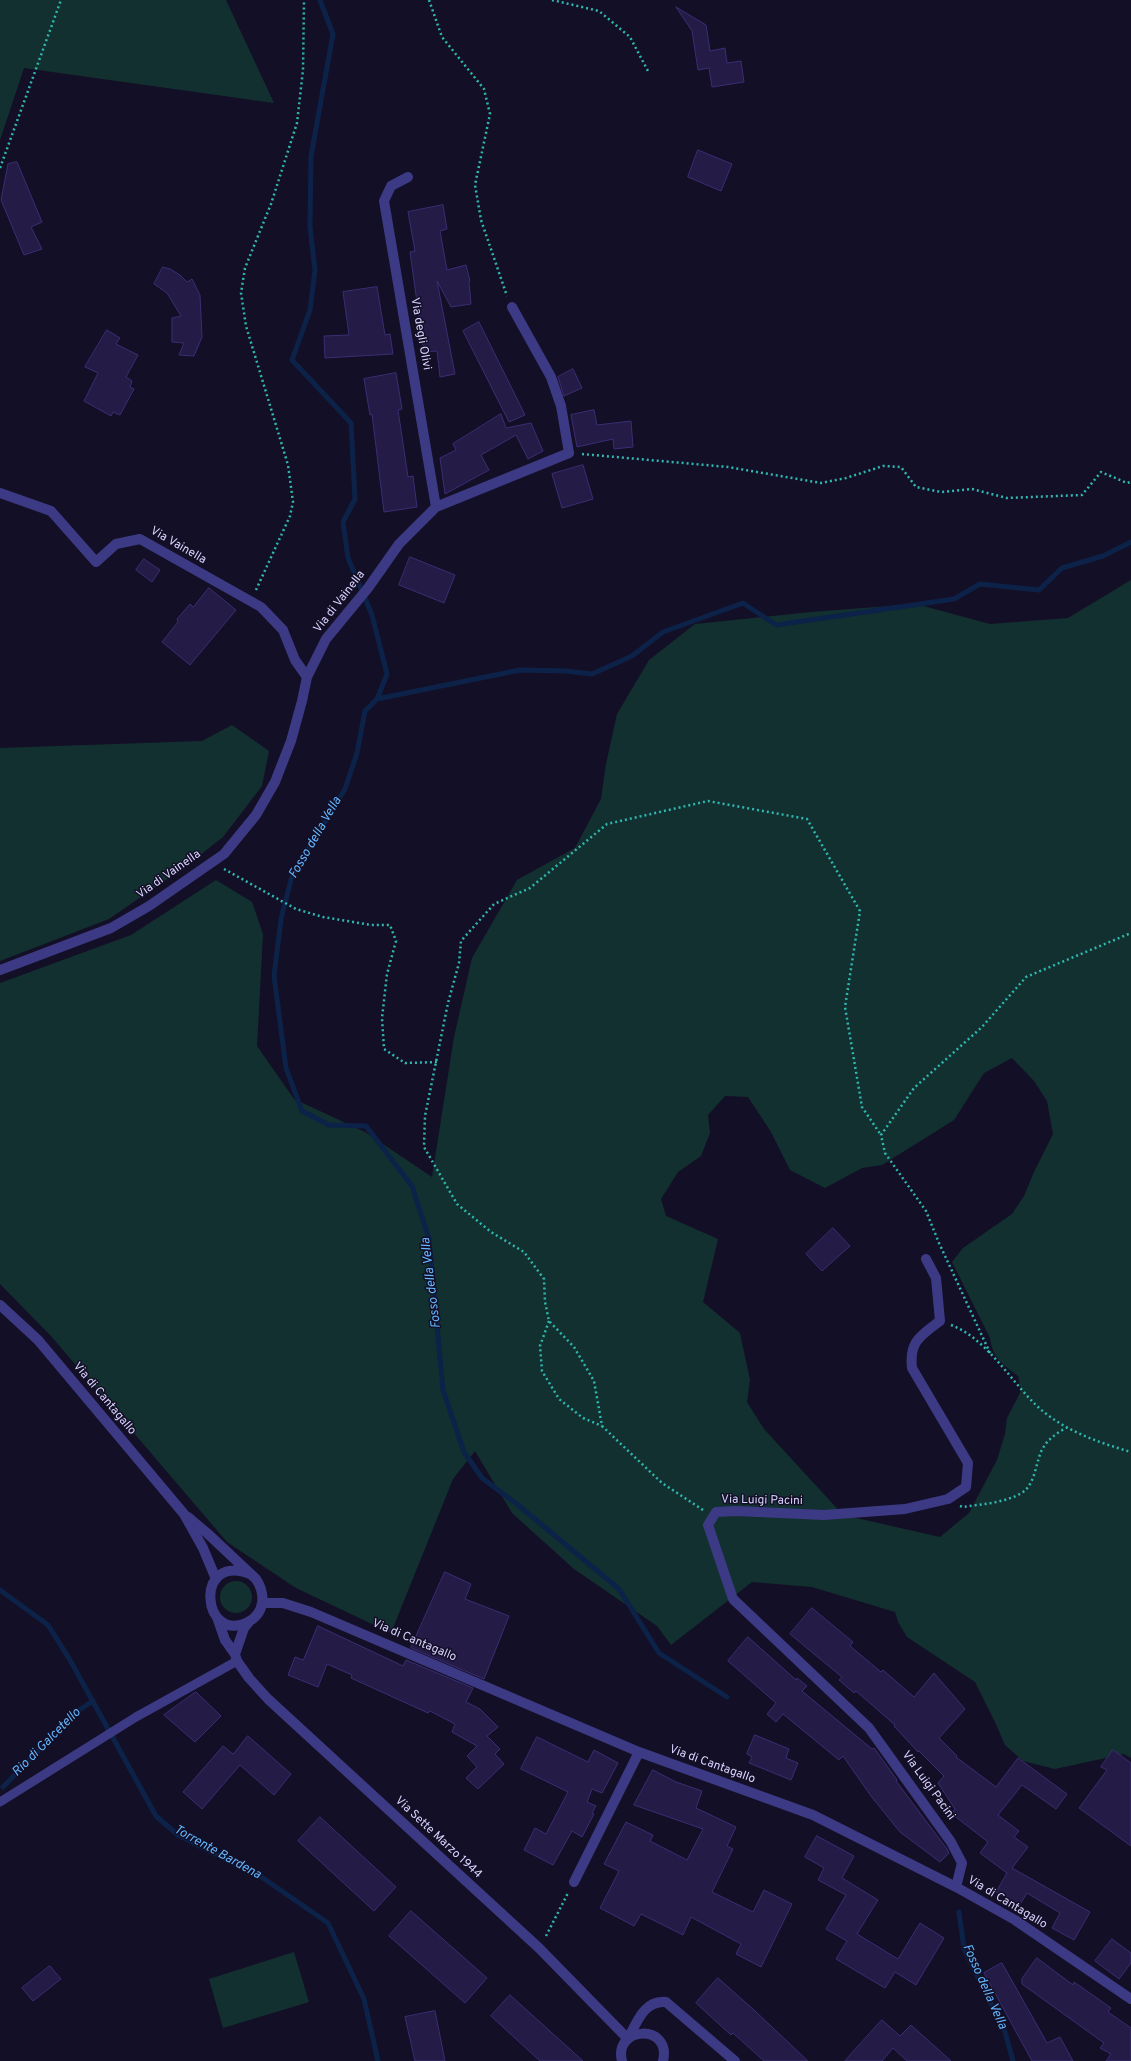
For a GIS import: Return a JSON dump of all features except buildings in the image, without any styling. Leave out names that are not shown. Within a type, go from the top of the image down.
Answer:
[{"type":"street","name":"Via degli Olivi","points":[[408,177],[391,186],[384,201],[436,507]]},
{"type":"street","points":[[512,307],[551,377],[561,406],[569,453]]},
{"type":"street","name":"Via di Vainella","points":[[0,970],[111,928],[149,906],[210,861],[224,854],[256,815],[275,782],[291,741],[307,677],[326,638],[368,588],[399,544],[436,507],[569,453]]},
{"type":"street","name":"Via Vainella","points":[[0,493],[51,511],[96,562],[116,544],[140,539],[251,601],[261,607],[283,630],[295,660],[307,677]]},
{"type":"street","points":[[926,1259],[936,1278],[940,1321]]},
{"type":"street","name":"Via di Cantagallo","points":[[0,1305],[38,1340],[184,1514]]},
{"type":"street","name":"Via Luigi Pacini","points":[[940,1321],[913,1344],[910,1355],[912,1368],[968,1463],[966,1487],[948,1499],[906,1509],[824,1515],[736,1511],[716,1512],[708,1525],[733,1599],[869,1728],[951,1842],[962,1863],[956,1888]]},
{"type":"street","points":[[184,1514],[208,1533],[250,1574],[261,1587],[263,1603],[255,1617],[244,1628],[236,1657]]},
{"type":"street","points":[[184,1514],[216,1579]]},
{"type":"street","points":[[249,1622],[232,1624],[217,1617],[209,1602],[209,1594],[216,1579],[223,1573],[242,1571],[250,1574]]},
{"type":"street","name":"Via di Cantagallo","points":[[263,1603],[283,1603],[311,1612],[639,1752],[813,1815],[1015,1920],[1131,1999]]},
{"type":"street","name":"Via Sette Marzo 1944","points":[[217,1617],[225,1640],[249,1678],[268,1700],[539,1948],[628,2039]]},
{"type":"street","points":[[574,1882],[639,1752]]},
{"type":"street","points":[[622,2061],[622,2050],[643,2011],[653,2003],[666,2002],[735,2061]]},
{"type":"street","points":[[628,2039],[634,2035],[642,2033],[654,2036],[664,2049],[663,2061]]},
{"type":"lane","points":[[0,1802],[95,1742],[236,1657]]},
{"type":"lane","points":[[0,1791],[11,1795]]},
{"type":"path","points":[[0,168],[61,0]]},
{"type":"path","points":[[251,601],[290,516],[294,502],[288,465],[246,326],[241,293],[245,268],[271,204],[296,123],[303,70],[304,0]]},
{"type":"path","points":[[429,0],[442,37],[484,89],[490,114],[476,185],[481,220],[500,279],[512,307]]},
{"type":"path","points":[[552,0],[598,11],[630,37],[648,71]]},
{"type":"path","points":[[569,453],[728,467],[821,483],[846,478],[883,466],[901,467],[916,486],[941,492],[972,489],[1007,498],[1082,495],[1101,472],[1127,483],[1131,482]]},
{"type":"path","points":[[602,1426],[594,1381],[574,1347],[549,1321],[544,1302],[544,1279],[524,1252],[491,1232],[457,1204],[424,1147],[425,1116],[448,1003],[459,963],[461,941],[494,904],[530,888],[607,824],[708,801],[807,819],[860,911],[845,1007],[862,1107],[880,1135],[885,1153],[926,1211],[939,1243],[990,1353]]},
{"type":"path","points":[[210,861],[295,909],[323,917],[371,925],[390,925],[396,941],[387,974],[383,1010],[384,1049],[405,1063],[437,1062]]},
{"type":"path","points":[[880,1135],[914,1088],[982,1027],[1026,977],[1131,933]]},
{"type":"path","points":[[549,1321],[540,1346],[542,1371],[559,1399],[583,1418],[602,1426],[662,1483],[701,1510],[716,1512]]},
{"type":"path","points":[[940,1321],[961,1329],[990,1353],[1036,1405],[1066,1428],[1131,1452]]},
{"type":"path","points":[[948,1499],[963,1507],[998,1502],[1024,1492],[1037,1470],[1042,1448],[1052,1436],[1066,1428]]},
{"type":"path","points":[[539,1948],[574,1882]]},
{"type":"green space","points":[[0,0],[226,0],[274,103],[24,68],[0,140]]},
{"type":"green space","points":[[1131,580],[1131,1758],[1124,1754],[1055,1769],[1023,1761],[1005,1745],[975,1682],[907,1637],[898,1622],[895,1612],[812,1587],[752,1582],[671,1645],[657,1626],[574,1569],[512,1513],[475,1451],[453,1479],[391,1633],[296,1588],[227,1542],[51,1336],[0,1284],[0,983],[131,935],[216,880],[252,902],[263,934],[257,1046],[294,1099],[365,1132],[432,1177],[454,1037],[472,958],[517,880],[575,848],[601,799],[606,764],[617,714],[649,660],[695,624],[811,612],[916,604],[990,624],[1068,618]],"holes":[[[1012,1058],[1034,1081],[1047,1101],[1053,1134],[1024,1196],[1012,1214],[963,1248],[952,1262],[990,1338],[993,1351],[999,1360],[1018,1376],[1021,1391],[1007,1418],[1005,1434],[997,1460],[969,1513],[940,1537],[843,1515],[764,1429],[747,1402],[750,1380],[740,1333],[703,1302],[718,1239],[666,1216],[661,1199],[678,1172],[701,1156],[710,1133],[708,1115],[725,1096],[748,1097],[771,1132],[790,1170],[825,1188],[862,1168],[882,1165],[954,1120],[984,1073]]]},
{"type":"green space","points":[[232,725],[269,751],[262,786],[223,837],[186,866],[109,919],[0,961],[0,748],[202,741]]},
{"type":"green space","points":[[233,1581],[239,1581],[249,1588],[252,1597],[251,1603],[245,1610],[239,1613],[233,1613],[223,1606],[220,1600],[220,1594],[227,1584]]},
{"type":"green space","points":[[294,1952],[309,2002],[223,2028],[209,1979]]},
{"type":"waterway","name":"Fosso della Vella","points":[[320,0],[333,34],[311,156],[310,227],[315,270],[310,310],[292,360],[351,423],[355,499],[343,522],[348,558],[372,615],[387,674],[377,699],[365,711],[357,753],[345,789],[292,876],[281,919],[274,976],[286,1068],[302,1111],[329,1125],[366,1126],[412,1186],[429,1239],[443,1390],[464,1452],[482,1478],[518,1505],[619,1589],[659,1653],[727,1697]]},
{"type":"waterway","points":[[377,699],[520,670],[566,671],[592,674],[632,656],[663,632],[743,603],[776,625],[954,599],[980,584],[1039,590],[1062,568],[1103,556],[1131,542]]},
{"type":"waterway","name":"Torrente Bardena","points":[[0,1590],[48,1625],[70,1660],[156,1816],[178,1835],[263,1878],[328,1923],[364,1999],[378,2061]]},
{"type":"waterway","name":"Rio di Galcetello","points":[[3,1787],[76,1712],[93,1701]]},
{"type":"waterway","name":"Fosso della Vella","points":[[959,1912],[964,1949],[1005,2032],[1013,2061]]}]
